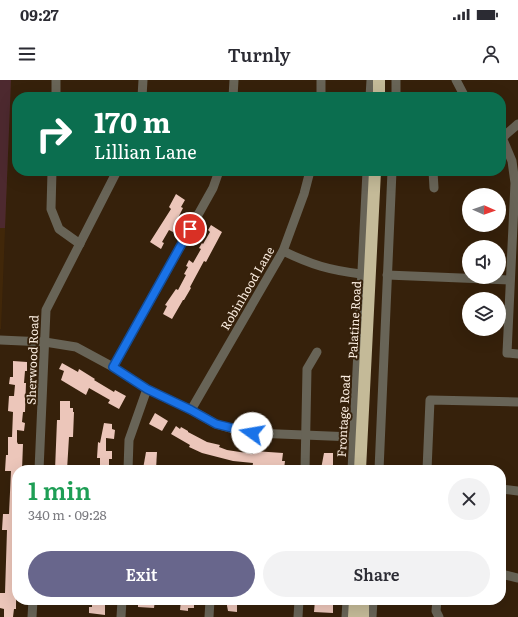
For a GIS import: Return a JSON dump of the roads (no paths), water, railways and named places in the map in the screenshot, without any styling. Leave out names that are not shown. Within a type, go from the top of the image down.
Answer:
[{"type":"highway","points":[[379,80],[379,92]]},
{"type":"highway","points":[[386,80],[386,92]]},
{"type":"highway","name":"Palatine Road","points":[[360,465],[375,176]]},
{"type":"highway","name":"Palatine Road","points":[[368,465],[382,176]]},
{"type":"highway","points":[[354,617],[355,605]]},
{"type":"highway","points":[[363,605],[363,617]]},
{"type":"street","points":[[56,80],[56,92]]},
{"type":"street","points":[[142,92],[143,80]]},
{"type":"street","points":[[233,92],[234,80]]},
{"type":"street","points":[[321,92],[322,80]]},
{"type":"street","points":[[370,92],[371,80]]},
{"type":"street","points":[[396,80],[396,92]]},
{"type":"street","points":[[456,80],[462,92]]},
{"type":"street","points":[[506,133],[518,124]]},
{"type":"street","points":[[506,146],[512,161],[515,183],[507,353],[518,354]]},
{"type":"street","points":[[52,176],[50,209],[59,229],[80,244]]},
{"type":"street","name":"Sherwood Road","points":[[39,465],[46,310],[114,176]]},
{"type":"street","points":[[113,367],[213,188],[217,176]]},
{"type":"street","name":"Robinhood Lane","points":[[191,410],[283,251],[304,194],[309,176]]},
{"type":"street","name":"Frontage Road","points":[[352,465],[366,176]]},
{"type":"street","points":[[379,465],[392,176]]},
{"type":"street","points":[[433,176],[434,188]]},
{"type":"street","points":[[283,251],[310,264],[334,271],[361,274]]},
{"type":"street","points":[[387,275],[510,280]]},
{"type":"street","points":[[0,340],[45,342],[76,347],[113,367],[147,389],[216,424],[252,433],[354,437]]},
{"type":"street","points":[[305,465],[307,369],[317,352]]},
{"type":"street","points":[[128,465],[129,440],[147,389]]},
{"type":"street","points":[[427,465],[430,400],[518,402]]},
{"type":"street","points":[[506,490],[518,491]]},
{"type":"street","points":[[506,575],[518,578]]},
{"type":"street","points":[[32,617],[33,605]]},
{"type":"street","points":[[121,617],[122,605]]},
{"type":"street","points":[[209,617],[210,605]]},
{"type":"street","points":[[298,617],[299,605]]},
{"type":"street","points":[[346,617],[347,605]]},
{"type":"street","points":[[372,617],[373,605]]},
{"type":"street","points":[[437,605],[436,611],[439,617]]}]
